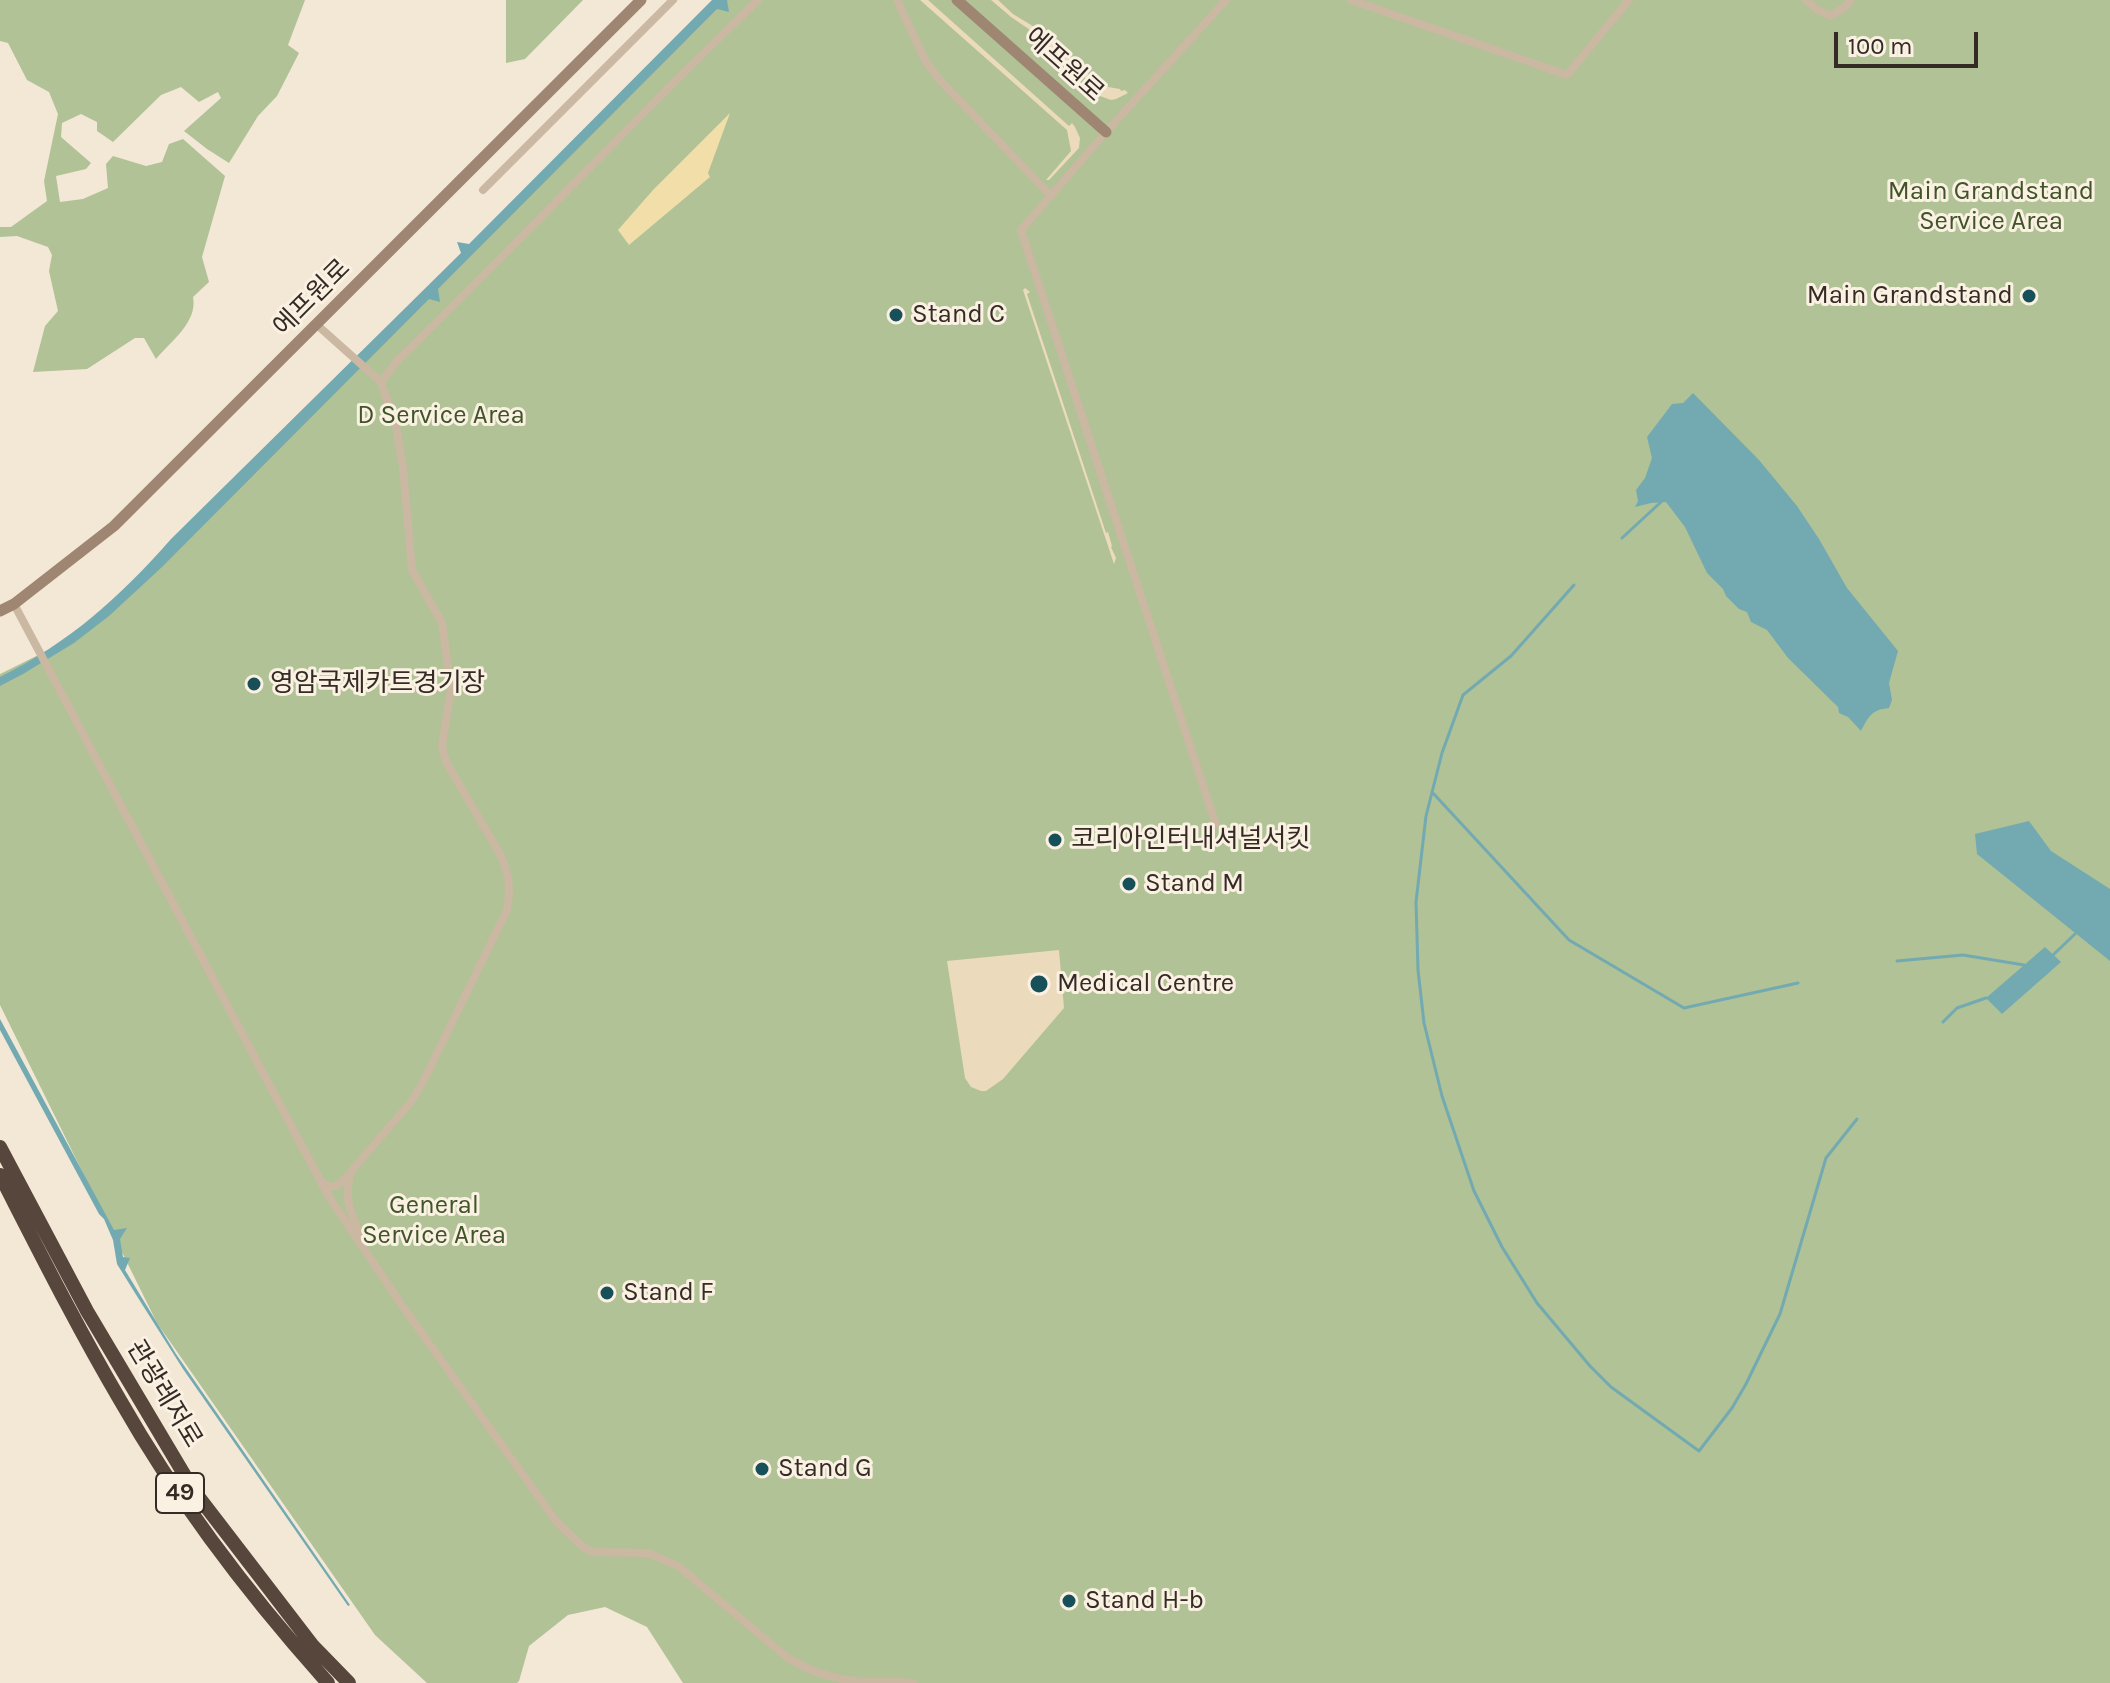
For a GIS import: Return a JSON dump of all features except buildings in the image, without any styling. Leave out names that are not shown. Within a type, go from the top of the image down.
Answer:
[{"type":"highway","name":"관광레저로","points":[[0,1147],[121,1403],[198,1520],[246,1586],[308,1650],[349,1683]]},
{"type":"highway","name":"관광레저로","points":[[0,1175],[52,1260]]},
{"type":"highway","name":"관광레저로","points":[[308,1650],[328,1683]]},
{"type":"street","name":"에프원로","points":[[0,611],[14,604],[114,526],[641,0]]},
{"type":"street","points":[[483,190],[673,0]]},
{"type":"street","points":[[381,382],[397,361],[512,248],[658,96],[758,0]]},
{"type":"street","points":[[897,0],[926,62],[938,78],[1051,196]]},
{"type":"street","name":"에프원로","points":[[957,0],[1106,132]]},
{"type":"street","points":[[1216,825],[1021,230],[1226,0]]},
{"type":"street","points":[[1351,0],[1567,75],[1629,0]]},
{"type":"street","points":[[1806,0],[1830,16],[1851,0]]},
{"type":"street","points":[[316,324],[381,382],[396,426],[403,467],[412,570],[442,623],[451,689],[442,746],[446,762],[506,867],[510,895],[507,910],[411,1102],[340,1185],[333,1188],[321,1182]]},
{"type":"street","points":[[14,604],[321,1182],[367,1254],[556,1521],[592,1552],[648,1553],[678,1566],[777,1649],[808,1669],[851,1681],[913,1683]]},
{"type":"street","points":[[352,1170],[347,1184],[350,1211],[367,1254]]},
{"type":"green space","points":[[0,0],[305,0],[288,45],[299,53],[277,96],[258,116],[229,163],[184,131],[221,98],[218,92],[199,102],[181,87],[161,95],[113,142],[97,131],[97,122],[81,114],[62,123],[61,137],[91,163],[86,169],[56,176],[60,202],[83,199],[108,188],[106,164],[113,156],[146,166],[162,162],[169,144],[183,139],[225,176],[202,257],[209,282],[193,297],[187,323],[156,359],[144,338],[135,338],[87,369],[33,372],[45,326],[58,311],[49,271],[52,255],[48,247],[17,236],[0,237],[0,227],[11,227],[47,201],[44,181],[58,114],[49,92],[27,80],[8,43],[0,41]]},
{"type":"green space","points":[[506,0],[583,0],[525,59],[506,63]]},
{"type":"green space","name":"코리아인터내셔널서킷","points":[[719,0],[2110,0],[2110,1683],[683,1683],[647,1627],[605,1607],[568,1615],[529,1646],[517,1683],[427,1683],[375,1635],[157,1323],[0,1005],[0,674],[91,629]]},
{"type":"sand","points":[[730,113],[708,173],[710,177],[629,245],[618,230]]},
{"type":"shaded area","points":[[920,0],[928,0],[1069,126],[1072,123],[1075,127],[1080,138],[1079,148],[1049,180],[1046,180],[1071,151],[1067,130]]},
{"type":"shaded area","points":[[991,0],[998,0],[1036,28],[1102,86],[1128,93],[1111,100],[1095,93],[1098,89]]},
{"type":"shaded area","points":[[1025,288],[1030,292],[1027,294],[1108,532],[1116,558],[1114,564],[1023,290]]},
{"type":"shaded area","points":[[1059,950],[1064,1008],[1003,1079],[986,1091],[971,1087],[965,1078],[947,961]]},
{"type":"water","points":[[712,0],[727,0],[729,12],[717,9],[438,289],[440,302],[429,299],[162,567],[109,616],[74,643],[0,686],[0,677],[71,634],[132,581],[461,253],[457,242],[469,244]]},
{"type":"water","points":[[1693,393],[1759,460],[1797,506],[1847,588],[1898,651],[1889,683],[1892,700],[1889,708],[1871,715],[1861,731],[1848,717],[1839,713],[1838,707],[1788,658],[1767,630],[1751,622],[1747,612],[1739,609],[1726,596],[1707,573],[1685,527],[1666,502],[1635,507],[1638,501],[1636,490],[1645,478],[1652,458],[1647,437],[1672,404],[1683,403]]},
{"type":"water","points":[[2029,821],[2051,851],[2110,889],[2110,961],[1977,854],[1975,834]]},
{"type":"water","points":[[2045,947],[2061,962],[2002,1014],[1986,998]]},
{"type":"water","points":[[0,1019],[114,1230],[127,1228],[120,1239],[123,1257],[130,1258],[125,1270],[176,1354],[350,1605],[183,1369],[117,1264],[113,1240],[104,1219],[0,1030]]},
{"type":"waterway","points":[[1622,538],[1661,502]]},
{"type":"waterway","points":[[1574,585],[1511,656],[1463,695],[1442,753],[1426,816],[1416,902],[1418,970],[1424,1023],[1442,1096],[1474,1191],[1502,1247],[1537,1303],[1590,1366],[1611,1387],[1699,1451],[1732,1408],[1780,1314],[1826,1158],[1857,1119]]},
{"type":"waterway","points":[[1432,792],[1569,940],[1684,1008],[1798,983]]},
{"type":"waterway","points":[[2053,955],[2075,934]]},
{"type":"waterway","points":[[1897,961],[1963,955],[2024,965]]},
{"type":"waterway","points":[[1943,1022],[1957,1008],[1986,998]]},
{"type":"place","name":"Main Grandstand","points":[[2029,296]]},
{"type":"place","name":"Stand C","points":[[896,315]]},
{"type":"place","name":"영암국제카트경기장","points":[[254,684]]},
{"type":"place","name":"코리아인터내셔널서킷","points":[[1055,840]]},
{"type":"place","name":"Stand M","points":[[1129,884]]},
{"type":"place","name":"Medical Centre","points":[[1039,984]]},
{"type":"place","name":"Stand F","points":[[607,1293]]},
{"type":"place","name":"Stand G","points":[[762,1469]]},
{"type":"place","name":"Stand H-b","points":[[1069,1601]]},
{"type":"park label","name":"Main Grandstand Service Area","points":[[1991,207]]},
{"type":"park label","name":"D Service Area","points":[[441,416]]},
{"type":"park label","name":"General Service Area","points":[[434,1221]]}]
